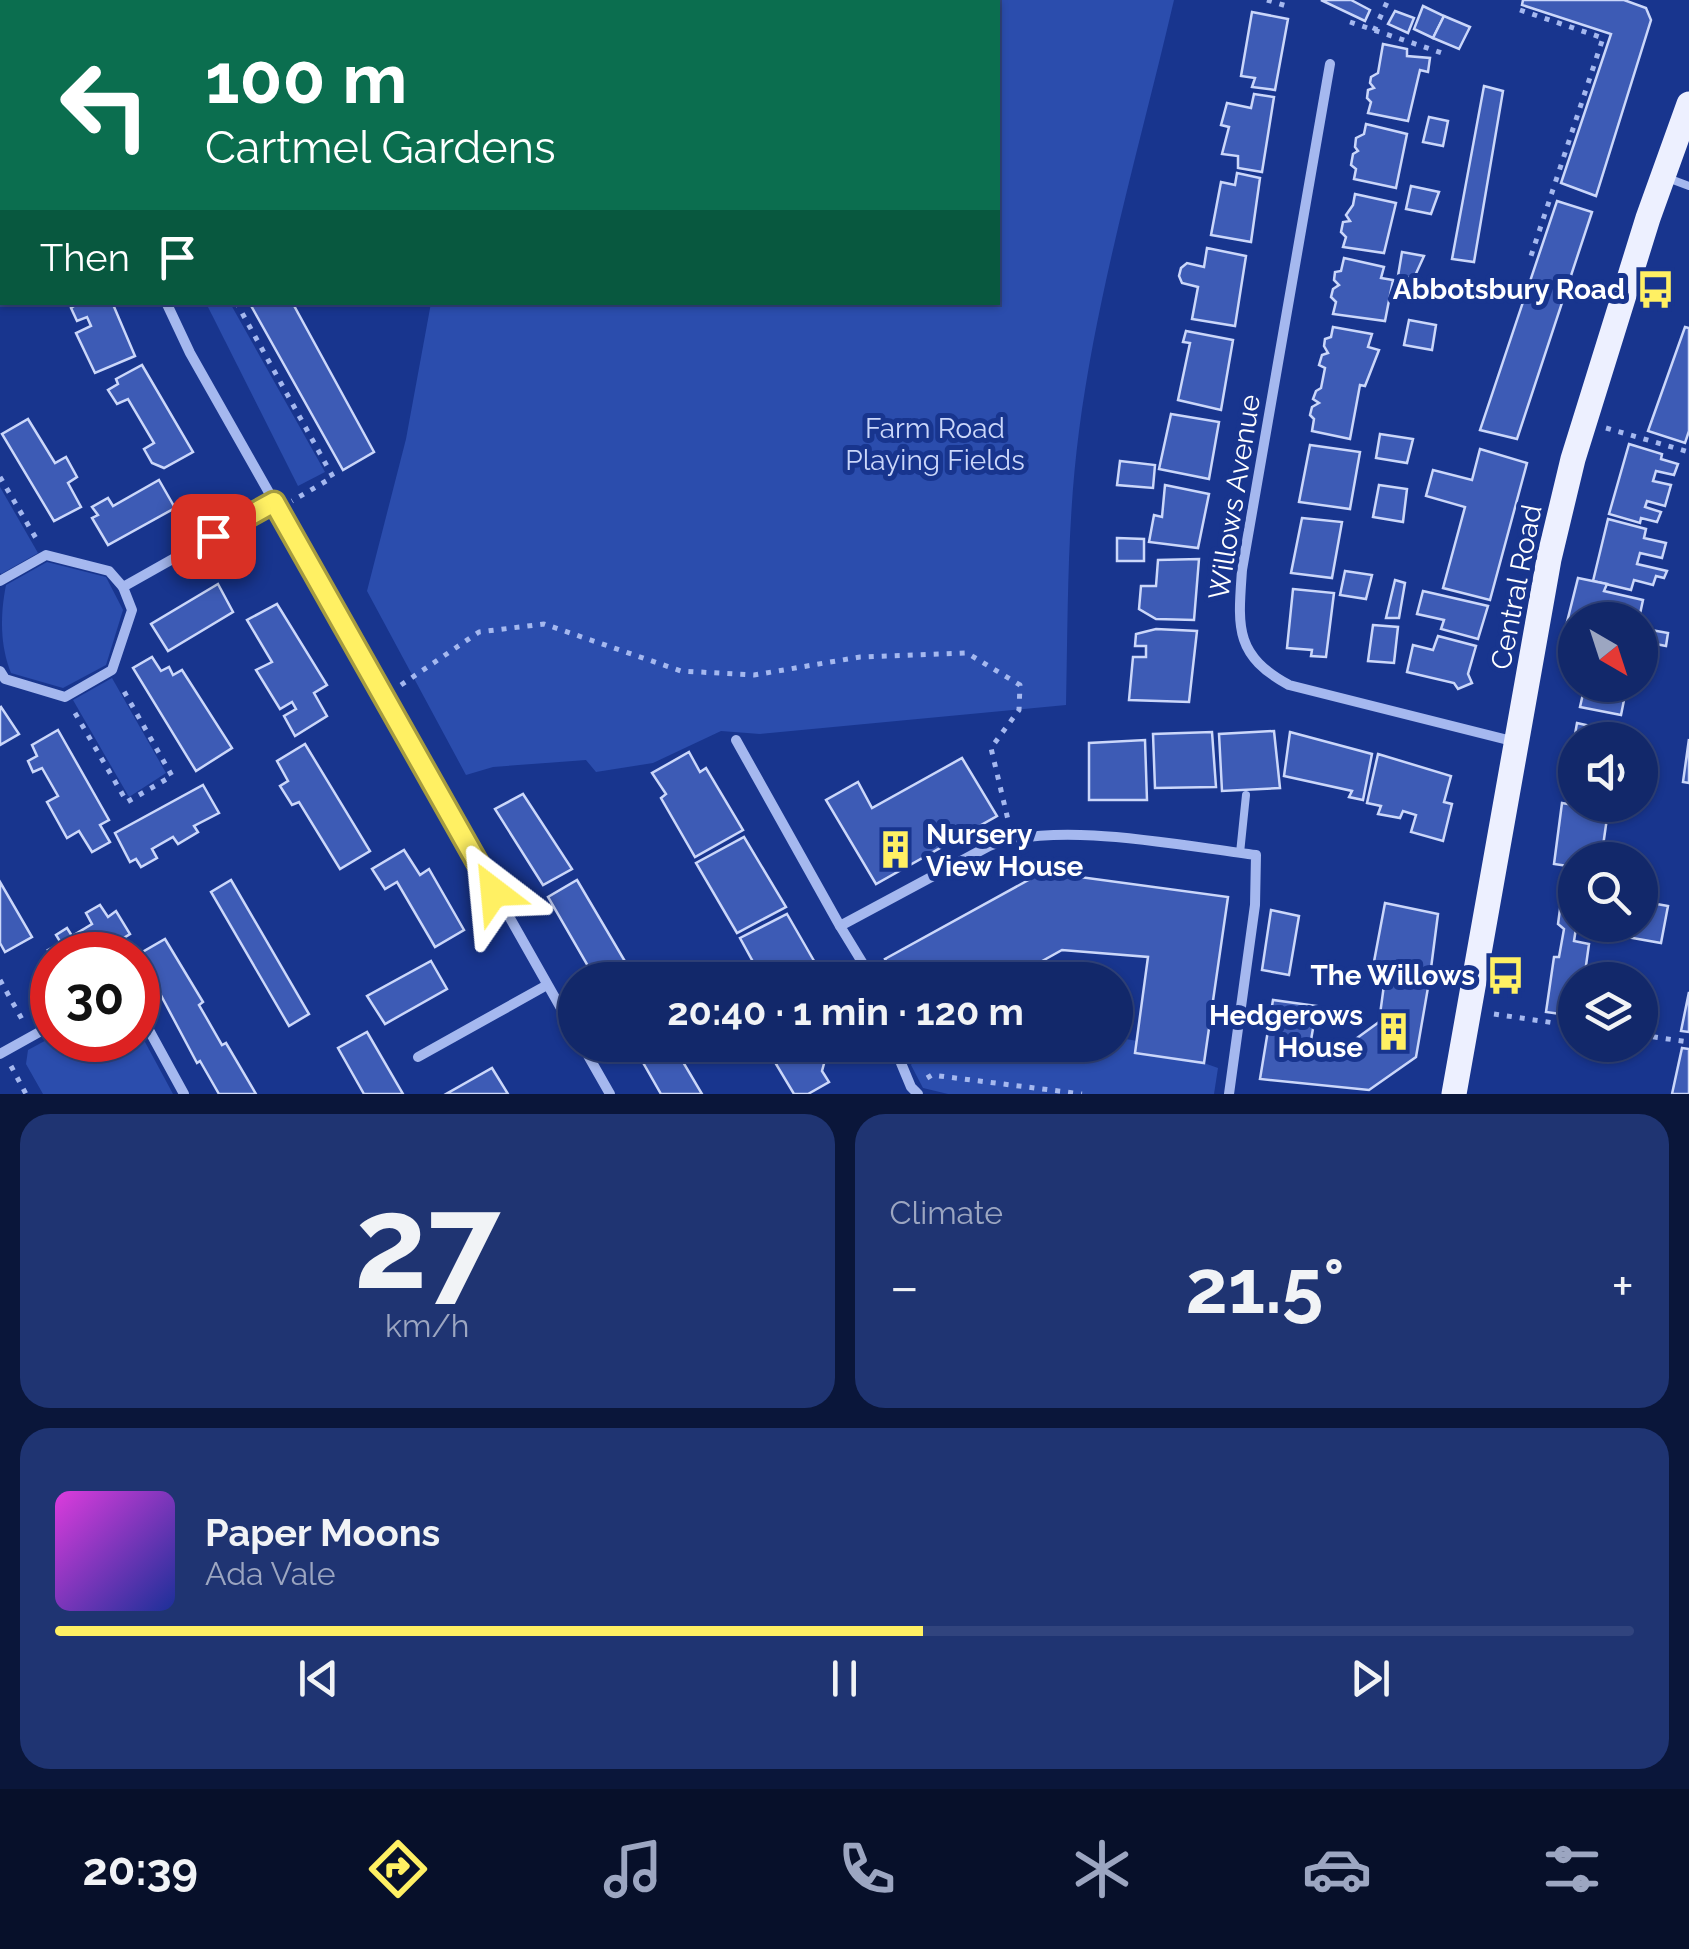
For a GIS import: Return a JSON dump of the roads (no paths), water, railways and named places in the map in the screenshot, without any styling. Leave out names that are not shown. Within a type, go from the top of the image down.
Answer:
[{"type":"main road","name":"Central Road","points":[[1454,1094],[1549,560],[1584,422],[1689,104]]},
{"type":"street","name":"Willows Avenue","points":[[1330,64],[1242,570],[1238,622],[1244,646],[1264,671],[1290,685],[1517,742]]},
{"type":"street","points":[[167,305],[190,353],[558,1004]]},
{"type":"street","points":[[123,587],[276,506]]},
{"type":"street","points":[[0,581],[46,556],[109,571],[123,587],[132,610],[112,670],[65,697],[5,679],[0,671]]},
{"type":"street","points":[[736,740],[862,962]]},
{"type":"street","points":[[840,926],[988,846],[1012,837],[1071,834],[1256,855],[1255,905],[1229,1094]]},
{"type":"street","points":[[418,1056],[547,985]]},
{"type":"street","points":[[0,1054],[30,1037]]},
{"type":"street","points":[[160,1050],[184,1094]]},
{"type":"street","points":[[592,1062],[610,1094]]},
{"type":"street","points":[[902,1062],[914,1090]]},
{"type":"lane","points":[[1662,177],[1689,186]]},
{"type":"lane","points":[[1240,853],[1246,795]]},
{"type":"place","name":"Abbotsbury Road","points":[[1655,289]]},
{"type":"place","name":"Nursery View House","points":[[896,850]]},
{"type":"place","name":"The Willows","points":[[1505,975]]},
{"type":"place","name":"Hedgerows House","points":[[1393,1031]]},
{"type":"park label","name":"Farm Road Playing Fields","points":[[935,444]]}]
